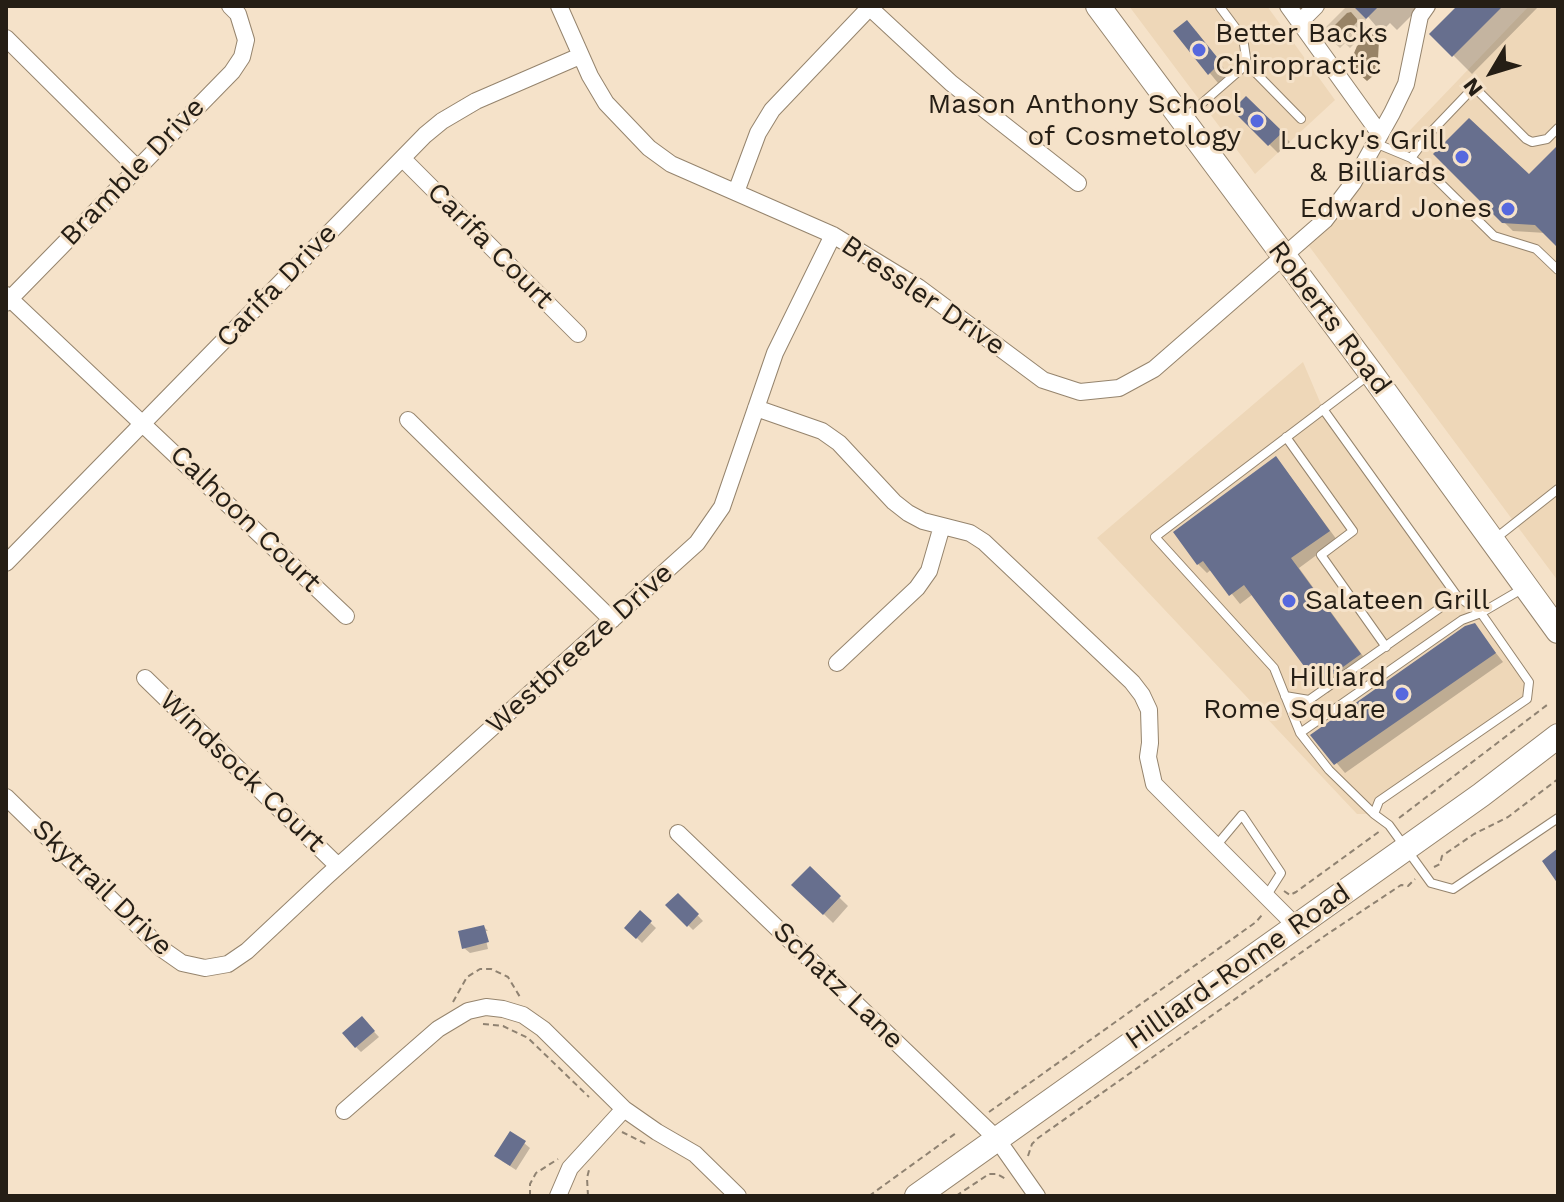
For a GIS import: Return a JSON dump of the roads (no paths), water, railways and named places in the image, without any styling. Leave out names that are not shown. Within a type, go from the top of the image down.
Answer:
[{"type":"main road","name":"Roberts Road","points":[[1098,6],[1558,631]]},
{"type":"main road","name":"Hilliard-Rome Road","points":[[917,1196],[1405,849],[1558,736]]},
{"type":"street","name":"Bramble Drive","points":[[7,299],[232,72],[242,57],[246,40],[238,14],[230,6]]},
{"type":"street","name":"Bressler Drive","points":[[559,6],[580,56],[606,103],[649,148],[671,164],[833,235],[918,287],[1043,380],[1080,392],[1119,388],[1154,369],[1325,220],[1339,204],[1406,84],[1420,16],[1427,6]]},
{"type":"street","points":[[1288,6],[1378,138]]},
{"type":"street","points":[[1300,22],[1316,6]]},
{"type":"street","points":[[736,192],[758,133],[772,110],[870,7],[951,83],[1078,183]]},
{"type":"street","points":[[6,38],[137,168]]},
{"type":"street","name":"Carifa Drive","points":[[6,563],[425,135],[460,110],[580,56]]},
{"type":"street","name":"Carifa Court","points":[[403,159],[578,334]]},
{"type":"street","name":"Westbreeze Drive","points":[[205,968],[228,964],[247,951],[679,561],[713,524],[729,491],[775,353],[833,235]]},
{"type":"street","name":"Calhoon Court","points":[[7,299],[143,422],[346,616]]},
{"type":"street","points":[[756,408],[822,431],[839,443],[894,502],[923,521],[970,533],[984,542],[1132,682],[1149,710],[1148,757],[1154,784],[1296,926]]},
{"type":"street","points":[[408,420],[612,620]]},
{"type":"street","points":[[837,663],[917,588],[929,571],[942,526]]},
{"type":"street","name":"Windsock Court","points":[[145,678],[338,866]]},
{"type":"street","name":"Skytrail Drive","points":[[6,797],[162,949],[182,963],[205,968]]},
{"type":"street","name":"Schatz Lane","points":[[678,833],[997,1139],[1037,1196]]},
{"type":"street","points":[[344,1111],[438,1029],[468,1011],[486,1007],[503,1009],[523,1015],[543,1029],[624,1109],[695,1154],[738,1196]]},
{"type":"street","points":[[558,1196],[570,1168],[624,1109]]},
{"type":"lane","points":[[1220,7],[1243,38],[1247,64],[1301,119]]},
{"type":"lane","points":[[1182,121],[1247,64]]},
{"type":"lane","points":[[1411,158],[1474,87],[1526,139],[1540,142],[1558,128]]},
{"type":"lane","points":[[1378,138],[1411,158],[1494,236],[1536,249],[1558,270]]},
{"type":"lane","points":[[1371,373],[1155,537],[1274,668],[1300,733],[1329,770],[1389,825],[1431,883],[1453,889],[1558,818]]},
{"type":"lane","points":[[1323,409],[1457,596],[1481,613],[1529,682],[1527,699],[1379,801],[1374,814]]},
{"type":"lane","points":[[1286,437],[1353,531],[1321,555],[1386,647]]},
{"type":"lane","points":[[1492,541],[1558,489]]},
{"type":"lane","points":[[1300,733],[1462,620],[1481,613],[1526,587]]},
{"type":"lane","points":[[1285,696],[1309,700],[1457,596]]},
{"type":"lane","points":[[1215,847],[1242,815],[1281,873],[1268,897]]},
{"type":"place","name":"Better Backs Chiropractic","points":[[1199,50]]},
{"type":"place","name":"Mason Anthony School of Cosmetology","points":[[1257,121]]},
{"type":"place","name":"Lucky's Grill & Billiards","points":[[1462,157]]},
{"type":"place","name":"Edward Jones","points":[[1508,209]]},
{"type":"place","name":"Salateen Grill","points":[[1289,601]]},
{"type":"place","name":"Hilliard Rome Square","points":[[1402,694]]}]
